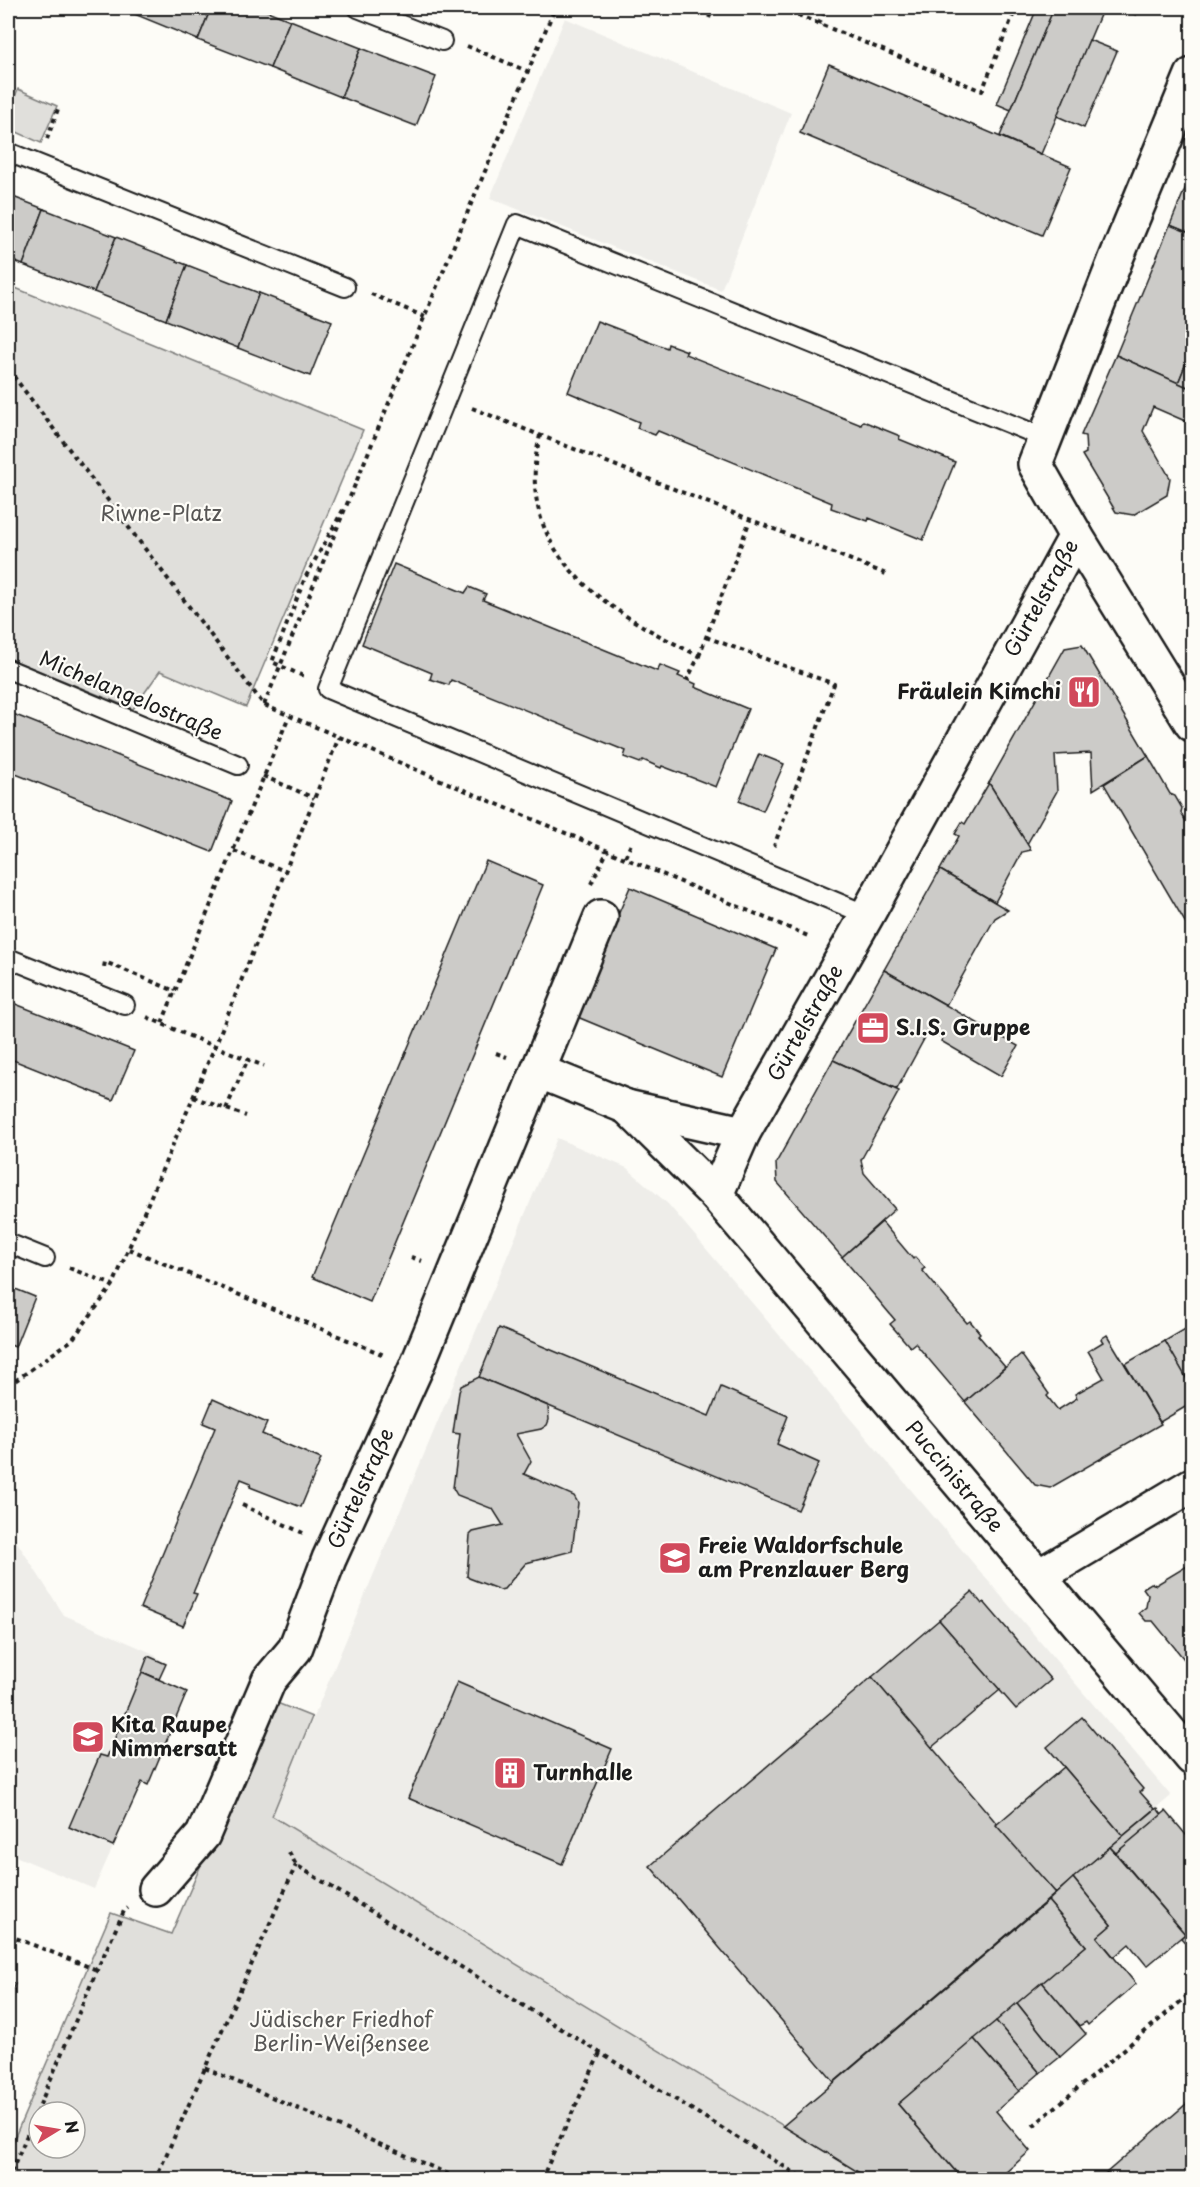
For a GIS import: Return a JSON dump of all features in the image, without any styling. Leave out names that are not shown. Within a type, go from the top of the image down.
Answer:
[{"type":"street","name":"Gürtelstraße","points":[[716,1195],[743,1133],[867,915],[1076,537],[1035,464],[1192,75]]},
{"type":"street","points":[[1076,537],[1192,724]]},
{"type":"street","name":"Gürtelstraße","points":[[156,1889],[203,1835],[269,1680],[295,1649],[329,1559],[416,1368],[538,1071],[595,902]]},
{"type":"street","points":[[538,1071],[627,1107],[743,1133]]},
{"type":"street","points":[[627,1107],[716,1195]]},
{"type":"street","name":"Puccinistraße","points":[[716,1195],[1192,1758]]},
{"type":"street","points":[[1039,1576],[1192,1485]]},
{"type":"lane","points":[[358,8],[442,41]]},
{"type":"lane","points":[[8,152],[345,287]]},
{"type":"lane","points":[[867,915],[328,689],[517,224],[1045,438]]},
{"type":"lane","name":"Michelangelostraße","points":[[8,669],[238,765]]},
{"type":"lane","points":[[8,958],[125,1005]]},
{"type":"lane","points":[[8,1243],[45,1258]]},
{"type":"path","points":[[264,705],[555,8]]},
{"type":"path","points":[[709,18],[713,8]]},
{"type":"path","points":[[780,8],[982,91],[1016,8]]},
{"type":"path","points":[[819,24],[826,8]]},
{"type":"path","points":[[442,41],[453,40],[527,71]]},
{"type":"path","points":[[345,287],[351,285],[425,317]]},
{"type":"path","points":[[8,369],[264,705],[808,936]]},
{"type":"path","points":[[446,398],[886,573]]},
{"type":"path","points":[[540,435],[535,467],[536,496],[543,524],[565,566],[608,606],[699,656]]},
{"type":"path","points":[[282,666],[272,663],[305,578],[352,493]]},
{"type":"path","points":[[687,680],[699,656],[750,520]]},
{"type":"path","points":[[706,637],[834,684],[765,873]]},
{"type":"path","points":[[162,1023],[289,716]]},
{"type":"path","points":[[8,1386],[72,1340],[113,1285],[215,1046],[339,737]]},
{"type":"path","points":[[238,765],[314,798]]},
{"type":"path","points":[[595,902],[608,850]]},
{"type":"path","points":[[234,851],[285,871]]},
{"type":"path","points":[[95,993],[105,962],[175,991]]},
{"type":"path","points":[[125,1005],[215,1046],[264,1065]]},
{"type":"path","points":[[226,1109],[248,1059]]},
{"type":"path","points":[[193,1097],[246,1116]]},
{"type":"path","points":[[129,1249],[416,1368]]},
{"type":"path","points":[[411,1257],[427,1264]]},
{"type":"path","points":[[45,1258],[113,1285]]},
{"type":"path","points":[[242,1505],[312,1537]]},
{"type":"path","points":[[289,1852],[296,1865],[601,2051],[806,2180]]},
{"type":"path","points":[[155,2180],[296,1865]]},
{"type":"path","points":[[8,2180],[96,1970],[124,1911]]},
{"type":"path","points":[[8,1935],[96,1970]]},
{"type":"path","points":[[1033,2126],[1192,1992]]},
{"type":"path","points":[[541,2180],[601,2051]]},
{"type":"path","points":[[205,2068],[462,2180]]},
{"type":"shaded area","points":[[565,18],[791,113],[721,290],[490,198]]},
{"type":"shaded area","name":"Freie Waldorfschule am Prenzlauer Berg","points":[[557,1138],[627,1168],[668,1204],[1171,1796],[783,2126],[272,1816]]},
{"type":"shaded area","name":"Kita Raupe Nimmersatt","points":[[8,1528],[64,1615],[152,1653],[166,1664],[159,1679],[187,1692],[148,1785],[142,1782],[94,1889],[8,1853]]},
{"type":"green space","points":[[18,89],[57,106],[41,143],[8,128],[8,114]]},
{"type":"green space","name":"Riwne-Platz","points":[[8,285],[363,430],[246,707],[160,671],[133,709],[8,658]]},
{"type":"green space","name":"Jüdischer Friedhof Berlin-Weißensee","points":[[272,1701],[312,1717],[272,1816],[871,2179],[8,2180],[8,2153],[27,2109],[27,2160],[87,2160],[87,2100],[31,2100],[111,1913],[171,1934]]},
{"type":"building","points":[[129,8],[211,8],[198,40],[127,11]]},
{"type":"building","points":[[211,8],[260,8],[290,20],[270,68],[198,40]]},
{"type":"building","points":[[1037,8],[1053,11],[1011,110],[997,104]]},
{"type":"building","points":[[1054,8],[1103,8],[1041,154],[1000,136]]},
{"type":"building","points":[[1118,8],[1139,8],[1136,15]]},
{"type":"building","points":[[290,20],[361,48],[341,97],[270,68]]},
{"type":"building","points":[[1089,40],[1117,51],[1084,128],[1057,116]]},
{"type":"building","points":[[361,48],[436,77],[416,126],[341,97]]},
{"type":"building","points":[[829,64],[1071,167],[1042,235],[800,133]]},
{"type":"building","points":[[1192,172],[1192,234],[1170,225]]},
{"type":"building","points":[[8,195],[44,209],[23,265],[8,259]]},
{"type":"building","points":[[44,209],[116,237],[94,292],[23,265]]},
{"type":"building","points":[[1170,225],[1192,234],[1192,348],[1178,383],[1116,355]]},
{"type":"building","points":[[116,237],[187,265],[166,320],[94,292]]},
{"type":"building","points":[[187,265],[259,293],[238,348],[166,320]]},
{"type":"building","points":[[259,293],[332,321],[310,376],[238,348]]},
{"type":"building","points":[[597,321],[667,348],[668,344],[687,351],[685,354],[861,425],[863,421],[955,462],[923,540],[869,518],[868,521],[831,508],[832,503],[658,431],[655,435],[637,428],[639,422],[568,392]]},
{"type":"building","points":[[1192,349],[1192,389],[1178,383]]},
{"type":"building","points":[[1116,355],[1192,389],[1192,424],[1153,407],[1143,431],[1170,478],[1167,495],[1133,515],[1116,512],[1082,455],[1086,453],[1085,436],[1081,435]]},
{"type":"building","points":[[394,564],[465,593],[469,587],[486,594],[483,600],[657,671],[660,665],[680,673],[678,676],[696,684],[695,687],[748,709],[716,787],[662,766],[661,768],[643,760],[640,763],[624,757],[626,751],[451,680],[449,685],[430,679],[432,673],[362,644]]},
{"type":"building","points":[[1082,645],[1148,756],[1093,790],[1091,753],[1055,755],[1057,791],[1027,844],[989,783],[1065,648]]},
{"type":"building","points":[[8,712],[232,801],[212,852],[8,771]]},
{"type":"building","points":[[759,754],[784,764],[763,811],[739,801]]},
{"type":"building","points":[[1148,756],[1170,794],[1175,796],[1182,808],[1181,813],[1192,831],[1192,934],[1104,784]]},
{"type":"building","points":[[989,783],[1031,850],[1022,852],[995,902],[940,870],[959,836],[955,834],[962,822],[965,824]]},
{"type":"building","points":[[486,861],[543,885],[370,1302],[312,1277]]},
{"type":"building","points":[[940,870],[1008,910],[995,918],[946,1005],[884,970]]},
{"type":"building","points":[[630,887],[776,949],[722,1077],[575,1016]]},
{"type":"building","points":[[884,970],[1018,1046],[1001,1076],[941,1041],[943,1038],[929,1030],[897,1089],[833,1060]]},
{"type":"building","points":[[8,1001],[134,1051],[113,1100],[8,1058]]},
{"type":"building","points":[[833,1060],[899,1091],[861,1160],[864,1173],[895,1209],[842,1257],[777,1182],[776,1163]]},
{"type":"building","points":[[882,1222],[913,1259],[915,1257],[925,1268],[922,1270],[967,1323],[970,1321],[980,1333],[978,1335],[1005,1367],[965,1402],[915,1343],[910,1347],[890,1324],[895,1320],[842,1257]]},
{"type":"building","points":[[8,1286],[35,1297],[15,1347],[8,1344]]},
{"type":"building","points":[[1192,1325],[1192,1388],[1165,1341]]},
{"type":"building","points":[[499,1328],[709,1416],[721,1387],[788,1416],[777,1444],[819,1463],[798,1510],[479,1377]]},
{"type":"building","points":[[1107,1335],[1161,1424],[1050,1488],[1035,1485],[965,1402],[1021,1354],[1058,1410],[1077,1398],[1075,1394],[1104,1378],[1088,1351],[1103,1342],[1101,1339]]},
{"type":"building","points":[[1165,1341],[1192,1388],[1192,1403],[1160,1422],[1125,1364]]},
{"type":"building","points":[[479,1377],[548,1406],[547,1425],[541,1429],[516,1434],[531,1461],[524,1474],[574,1496],[578,1503],[572,1551],[526,1563],[504,1589],[500,1590],[467,1576],[470,1535],[473,1532],[503,1525],[493,1509],[457,1495],[453,1488],[460,1434],[453,1433],[459,1392],[461,1386]]},
{"type":"building","points":[[213,1399],[267,1423],[262,1434],[321,1459],[301,1507],[250,1487],[251,1483],[241,1479],[193,1593],[197,1594],[183,1626],[140,1608],[215,1428],[203,1423]]},
{"type":"building","points":[[1192,1563],[1192,1669],[1153,1621],[1146,1621],[1139,1613],[1146,1607],[1148,1595],[1143,1588],[1151,1583],[1156,1585]]},
{"type":"building","points":[[972,1592],[982,1604],[984,1602],[1051,1680],[1016,1709],[939,1620]]},
{"type":"building","points":[[939,1620],[1000,1690],[931,1748],[872,1677]]},
{"type":"building","points":[[148,1656],[166,1664],[159,1679],[142,1672]]},
{"type":"building","points":[[142,1672],[187,1692],[148,1785],[142,1782],[113,1846],[69,1827],[100,1755],[107,1757]]},
{"type":"building","points":[[872,1677],[1056,1893],[834,2082],[650,1866]]},
{"type":"building","name":"Turnhalle","points":[[457,1682],[612,1749],[562,1864],[408,1798]]},
{"type":"building","points":[[1082,1717],[1143,1789],[1140,1792],[1155,1809],[1123,1836],[1047,1747]]},
{"type":"building","points":[[1064,1767],[1123,1836],[1056,1893],[996,1825]]},
{"type":"building","points":[[1157,1808],[1162,1815],[1116,1853],[1110,1847]]},
{"type":"building","points":[[1166,1811],[1192,1842],[1192,1950],[1181,1938],[1185,1934],[1116,1853]]},
{"type":"building","points":[[1110,1847],[1185,1934],[1147,1966],[1129,1944],[1114,1957],[1097,1937],[1111,1925],[1073,1878]]},
{"type":"building","points":[[1073,1878],[1111,1925],[1097,1937],[1136,1984],[1088,2025],[1086,2022],[1079,2026],[1042,1982],[1086,1946],[1048,1901]]},
{"type":"building","points":[[1048,1901],[1086,1946],[898,2104],[963,2180],[871,2180],[783,2126]]},
{"type":"building","points":[[8,1981],[15,1984],[8,2000]]},
{"type":"building","points":[[1042,1982],[1086,2034],[1060,2057],[1017,2003]]},
{"type":"building","points":[[1017,2003],[1060,2057],[1040,2073],[996,2021]]},
{"type":"building","points":[[996,2021],[1040,2073],[1019,2091],[974,2039]]},
{"type":"building","points":[[974,2039],[1019,2091],[996,2111],[1030,2151],[997,2180],[963,2180],[898,2104]]},
{"type":"building","points":[[1192,2099],[1192,2180],[1098,2180],[1150,2135]]},
{"type":"place","name":"Fräulein Kimchi","points":[[1084,692]]},
{"type":"place","name":"S.I.S. Gruppe","points":[[873,1028]]},
{"type":"place","name":"Freie Waldorfschule am Prenzlauer Berg","points":[[675,1558]]},
{"type":"place","name":"Kita Raupe Nimmersatt","points":[[88,1737]]},
{"type":"place","name":"Turnhalle","points":[[510,1773]]}]
